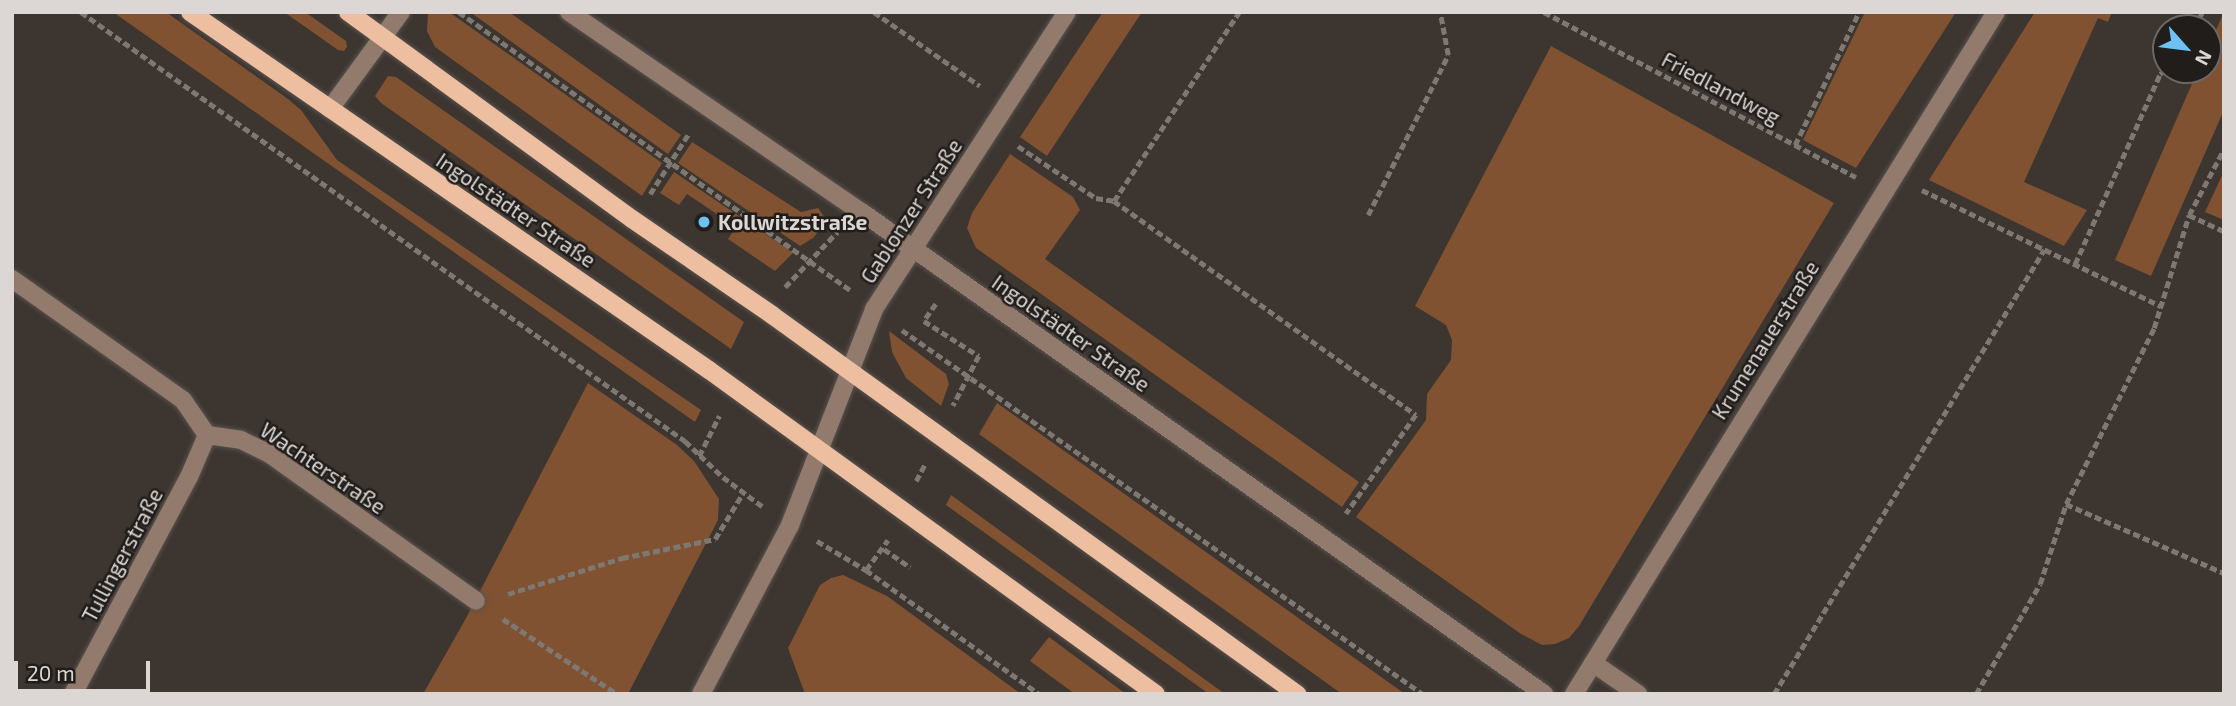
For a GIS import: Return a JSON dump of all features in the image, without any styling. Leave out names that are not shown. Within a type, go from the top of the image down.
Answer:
[{"type":"main road","name":"Ingolstädter Straße","points":[[190,12],[734,387],[1156,694]]},
{"type":"main road","points":[[348,12],[632,219],[772,315],[1297,694]]},
{"type":"street","points":[[330,109],[401,12]]},
{"type":"street","name":"Ingolstädter Straße","points":[[569,12],[913,249],[1544,694]]},
{"type":"street","name":"Gablonzer Straße","points":[[820,450],[874,309],[1067,12]]},
{"type":"street","name":"Krumenauerstraße","points":[[1574,694],[1996,12]]},
{"type":"street","points":[[12,279],[183,400],[207,435]]},
{"type":"street","name":"Wachterstraße","points":[[207,435],[241,440],[268,453],[478,602]]},
{"type":"street","name":"Tullingerstraße","points":[[74,694],[190,477],[207,435]]},
{"type":"street","points":[[701,694],[790,525],[820,450]]},
{"type":"street","points":[[1593,663],[1638,694]]},
{"type":"path","points":[[81,12],[685,441],[743,493],[790,525],[866,570],[1039,694]]},
{"type":"path","points":[[459,12],[809,259],[874,309],[1423,694]]},
{"type":"path","points":[[874,12],[1007,105]]},
{"type":"path","points":[[1114,201],[1239,12]]},
{"type":"path","points":[[1368,215],[1448,55],[1440,12]]},
{"type":"path","name":"Friedlandweg","points":[[1544,12],[1795,145],[2044,250],[2161,306]]},
{"type":"path","points":[[1795,145],[1859,12]]},
{"type":"path","points":[[2075,264],[2156,84]]},
{"type":"path","points":[[657,198],[650,194],[706,106]]},
{"type":"path","points":[[992,129],[1096,198],[1114,201],[1416,415],[1327,541]]},
{"type":"path","points":[[1976,694],[2040,584],[2066,504],[2154,328],[2189,215],[2224,149]]},
{"type":"path","points":[[2189,215],[2224,231]]},
{"type":"path","points":[[1774,694],[2044,250]]},
{"type":"path","points":[[772,315],[786,286],[809,259]]},
{"type":"path","points":[[866,570],[884,549],[979,356],[924,321],[953,278]]},
{"type":"path","points":[[699,456],[734,387]]},
{"type":"path","points":[[478,602],[622,558],[715,540],[743,493]]},
{"type":"path","points":[[2066,504],[2224,573]]},
{"type":"path","points":[[884,549],[910,566]]},
{"type":"path","points":[[478,602],[617,694]]},
{"type":"shaded area","points":[[113,12],[166,12],[301,110],[337,160],[701,410],[695,422]]},
{"type":"shaded area","points":[[284,12],[305,12],[346,41],[347,47],[344,51],[338,50]]},
{"type":"shaded area","points":[[428,12],[449,12],[662,163],[642,196],[435,47],[427,31]]},
{"type":"shaded area","points":[[470,12],[509,12],[681,135],[668,154]]},
{"type":"shaded area","points":[[1103,12],[1142,12],[1047,156],[1020,137]]},
{"type":"shaded area","points":[[1865,12],[1956,12],[1856,168],[1803,140]]},
{"type":"shaded area","points":[[2035,12],[2112,12],[2108,22],[2098,18],[2024,182],[2087,210],[2064,246],[1929,180]]},
{"type":"shaded area","points":[[2224,12],[2224,110],[2151,276],[2115,260],[2192,84],[2222,84]]},
{"type":"shaded area","points":[[1551,46],[1834,203],[1579,626],[1569,638],[1555,644],[1542,645],[1521,634],[1356,517],[1426,420],[1427,394],[1451,360],[1452,340],[1446,325],[1415,306]]},
{"type":"shaded area","points":[[388,76],[396,77],[744,322],[731,349],[381,103],[375,96]]},
{"type":"shaded area","points":[[692,142],[801,212],[818,208],[827,221],[813,238],[800,246],[678,163]]},
{"type":"shaded area","points":[[1010,154],[1073,197],[1080,210],[1045,259],[1359,482],[1342,507],[976,248],[967,228],[972,213]]},
{"type":"shaded area","points":[[2224,171],[2224,220],[2205,212]]},
{"type":"shaded area","points":[[674,172],[793,253],[775,271],[728,239],[736,227],[687,194],[679,205],[660,193]]},
{"type":"shaded area","points":[[889,331],[946,374],[949,384],[941,406],[906,378],[892,352]]},
{"type":"shaded area","points":[[588,383],[677,445],[694,461],[719,499],[718,520],[628,694],[423,694],[465,620]]},
{"type":"shaded area","points":[[997,403],[1405,694],[1342,694],[979,434]]},
{"type":"shaded area","points":[[951,495],[1225,694],[1209,694],[946,505]]},
{"type":"shaded area","points":[[843,575],[887,596],[1021,694],[805,694],[788,648],[820,585]]},
{"type":"shaded area","points":[[1049,637],[1126,694],[1075,694],[1030,661]]},
{"type":"place","name":"Kollwitzstraße","points":[[704,222]]}]
